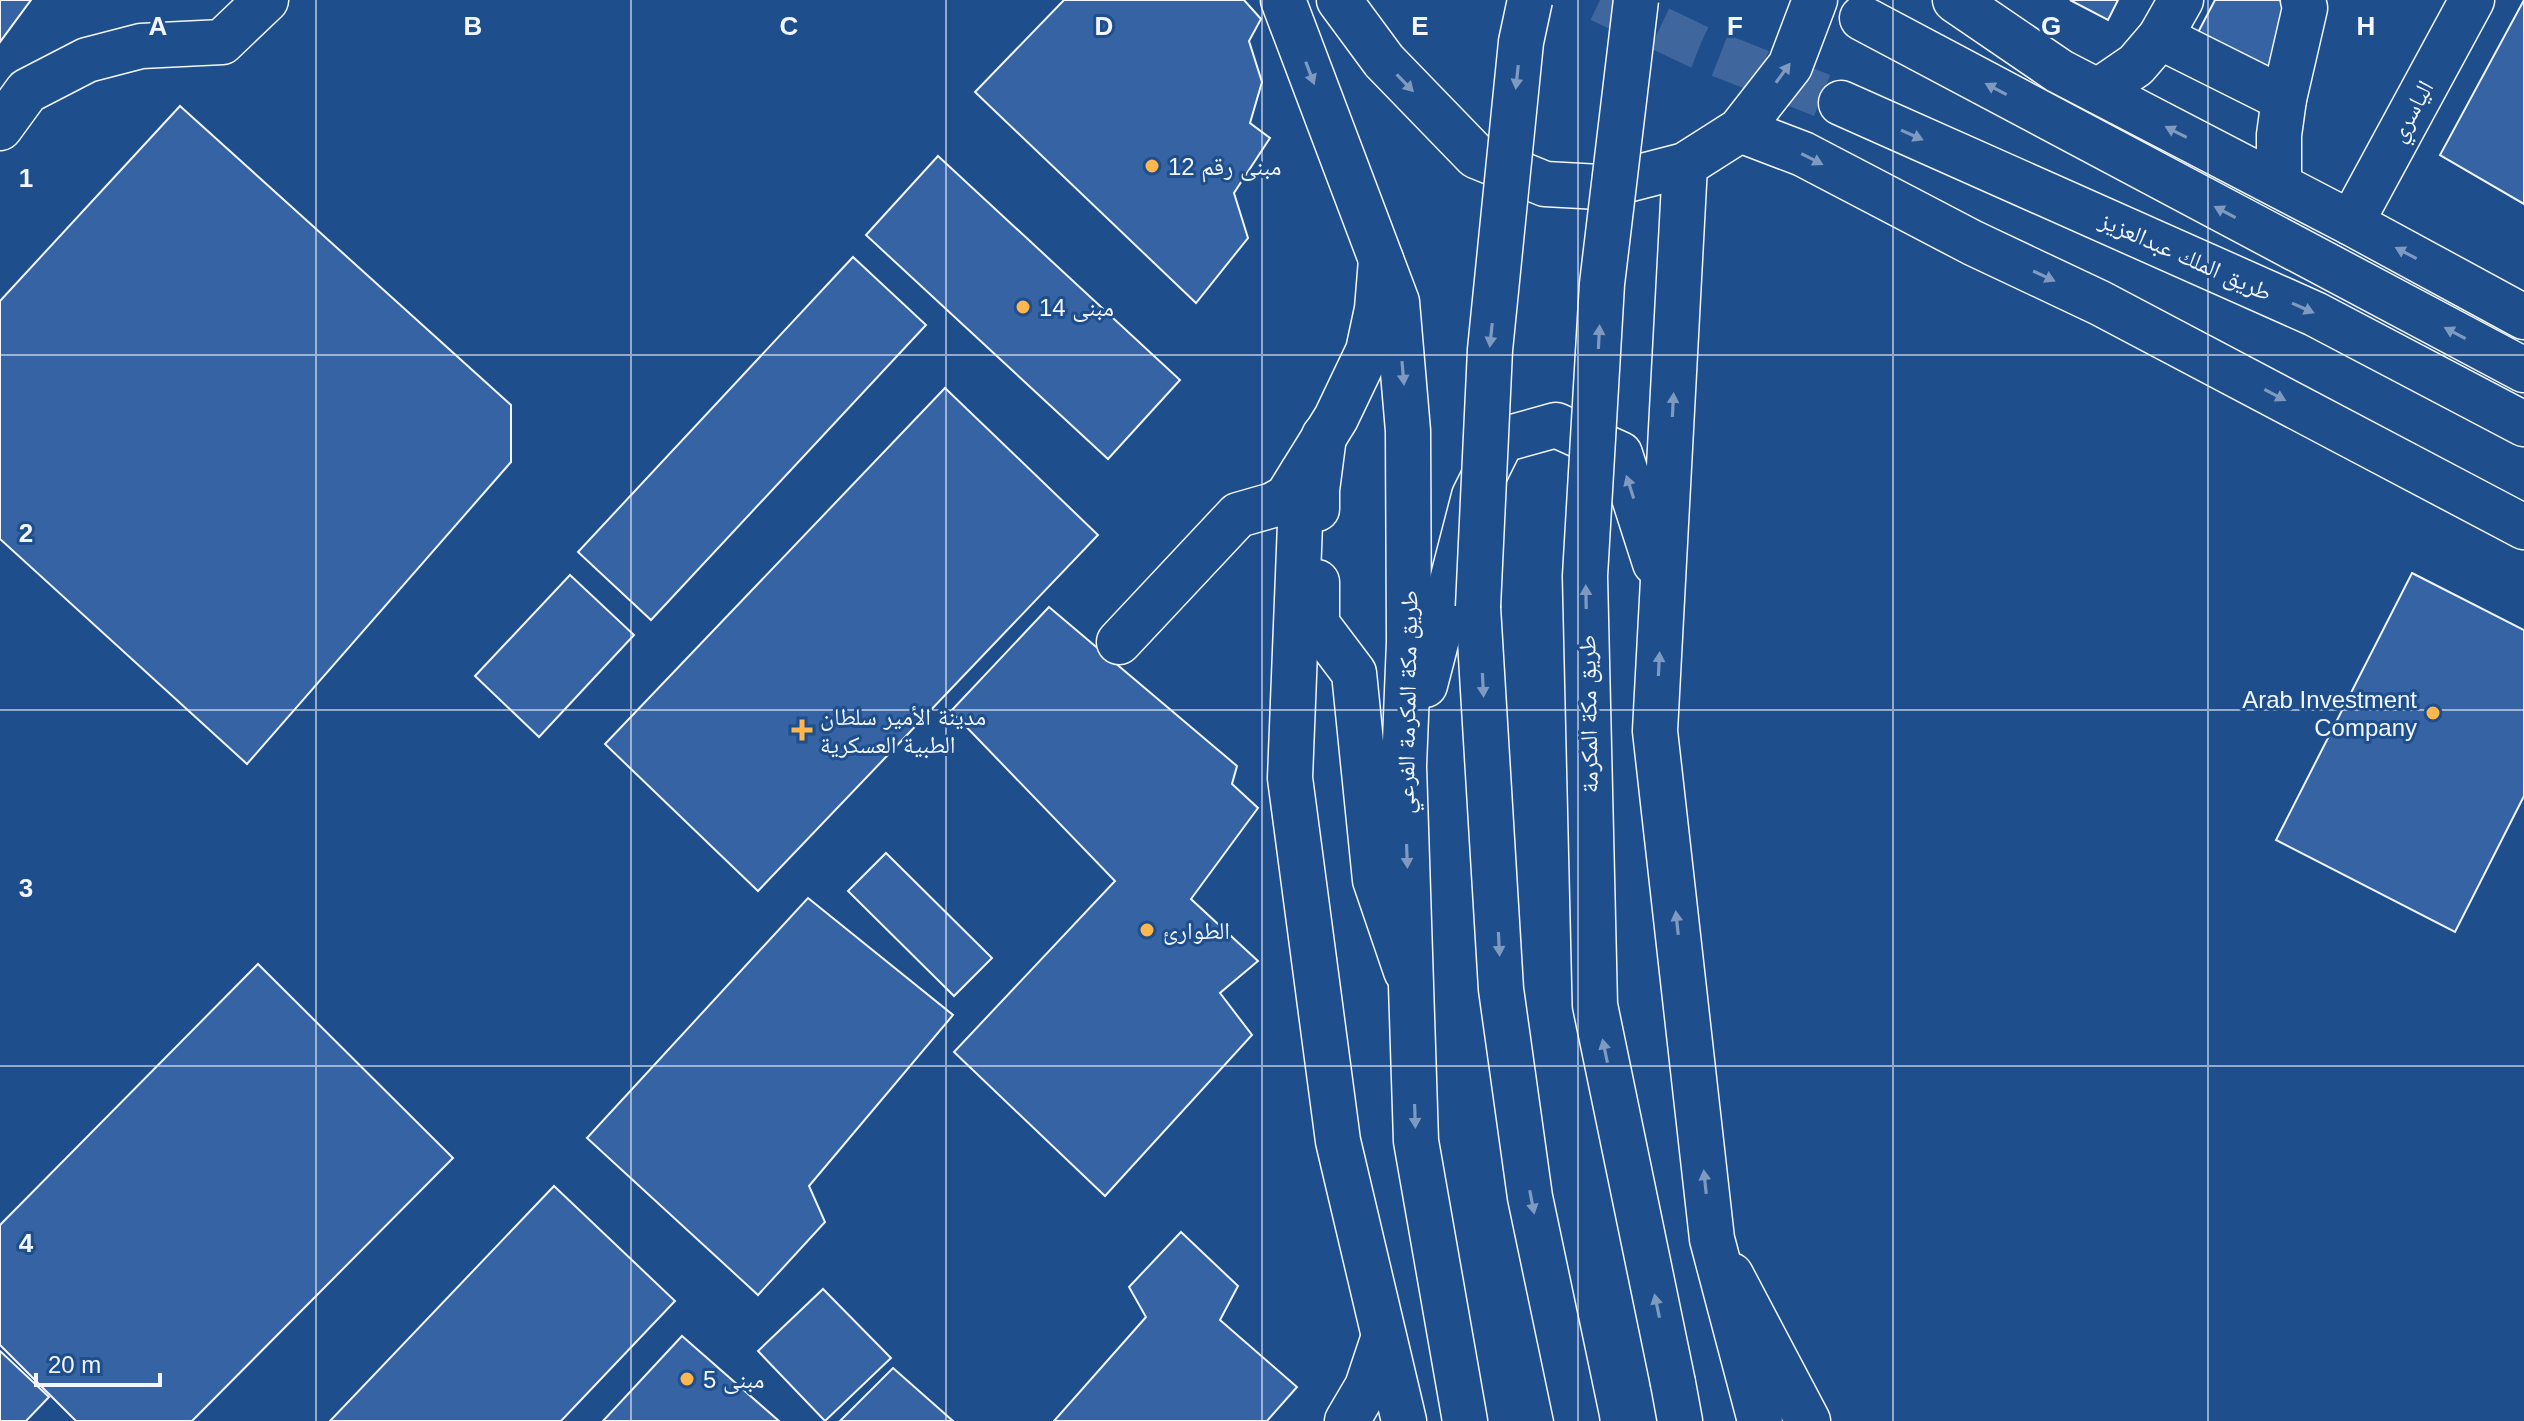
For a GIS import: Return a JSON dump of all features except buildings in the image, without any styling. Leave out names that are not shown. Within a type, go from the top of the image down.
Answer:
[{"type":"main road","points":[[0,128],[27,91],[87,60],[141,46],[222,42],[266,0]]},
{"type":"main road","name":"طريق مكة المكرمة الفرعي","points":[[1283,0],[1397,302],[1408,431],[1409,642],[1404,766],[1416,1141],[1465,1421]]},
{"type":"main road","points":[[1339,0],[1384,61],[1476,156],[1545,184],[1600,187],[1685,165],[1740,130],[1790,66],[1815,0]]},
{"type":"main road","points":[[1530,0],[1521,42],[1490,350],[1478,607],[1501,989],[1530,1197],[1577,1421]]},
{"type":"main road","name":"طريق مكة المكرمة","points":[[1636,0],[1602,284],[1585,576],[1595,1005],[1676,1402]]},
{"type":"main road","points":[[1955,0],[2059,71],[2524,317]]},
{"type":"main road","points":[[2279,185],[2279,135],[2305,8],[2303,0]]},
{"type":"main road","name":"الياسري","points":[[2351,223],[2472,0]]},
{"type":"main road","points":[[1862,18],[2524,370]]},
{"type":"main road","points":[[2098,91],[2136,65],[2170,18],[2284,99]]},
{"type":"main road","name":"طريق الملك عبدالعزيز","points":[[1841,103],[2315,314],[2524,424]]},
{"type":"main road","points":[[1740,130],[1803,154],[1973,243],[2100,303],[2524,527]]},
{"type":"main road","points":[[1685,165],[1655,731],[1712,1239],[1760,1421]]},
{"type":"main road","points":[[1119,642],[1238,515],[1273,505],[1287,497],[1336,418],[1368,351],[1377,309],[1381,260]]},
{"type":"main road","points":[[1404,766],[1474,496],[1502,440],[1556,425],[1620,454],[1663,588]]},
{"type":"main road","points":[[1324,436],[1317,490],[1317,624],[1354,673],[1375,880],[1411,985]]},
{"type":"main road","points":[[1302,473],[1290,778],[1338,1141],[1404,1421]]},
{"type":"main road","points":[[1712,1239],[1808,1421]]},
{"type":"main road","points":[[1347,1421],[1367,1387],[1383,1339]]},
{"type":"tunnel","points":[[1600,0],[1699,47],[1841,103]]},
{"type":"place","name":"مبنى رقم 12","points":[[1152,166]]},
{"type":"place","name":"مبنى 14","points":[[1023,307]]},
{"type":"place","name":"Arab Investment Company","points":[[2433,713]]},
{"type":"place","name":"مدينة الأمير سلطان الطبية العسكرية","points":[[802,730]]},
{"type":"place","name":"الطوارئ","points":[[1147,930]]},
{"type":"place","name":"مبنى 5","points":[[687,1379]]}]
